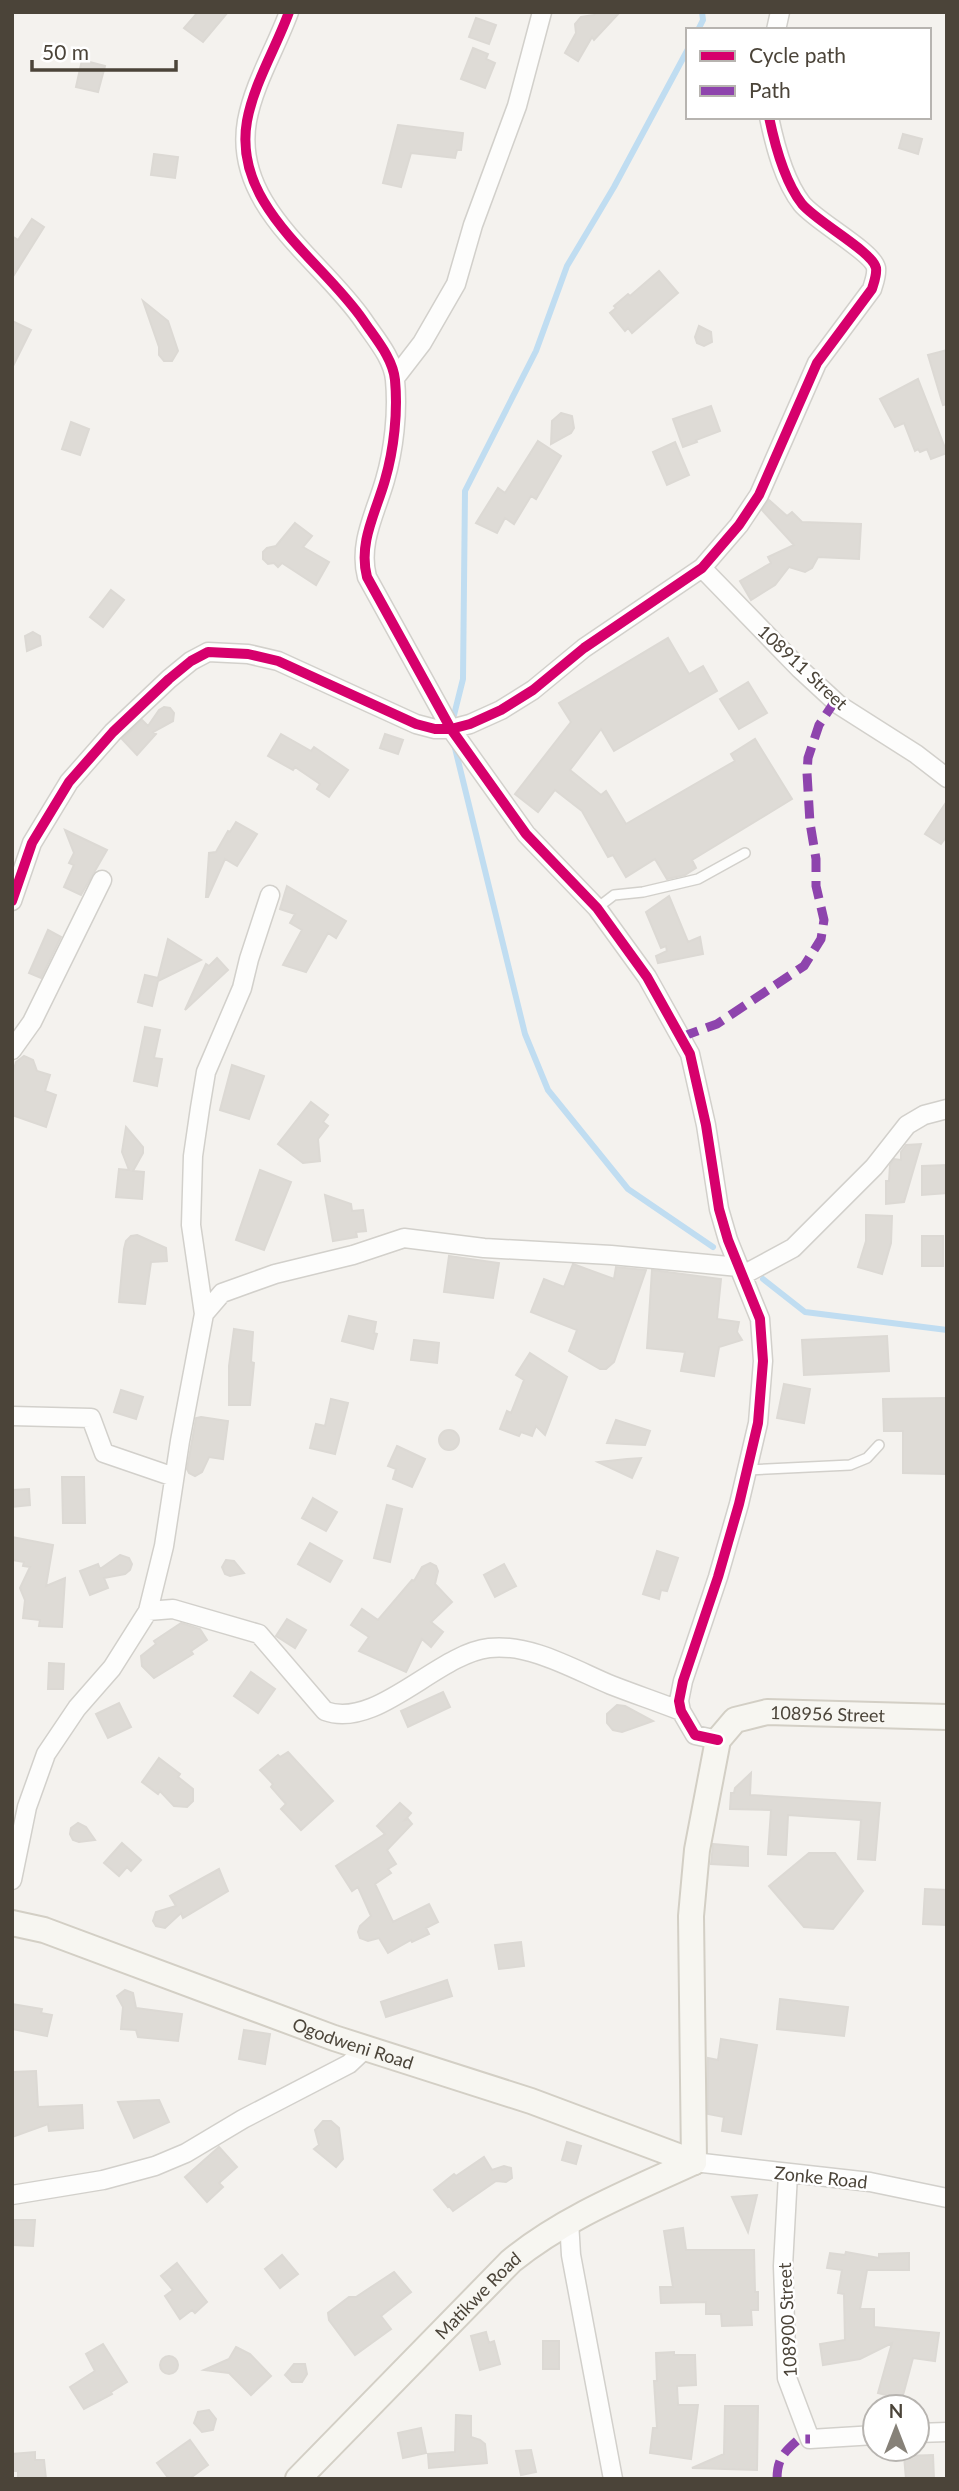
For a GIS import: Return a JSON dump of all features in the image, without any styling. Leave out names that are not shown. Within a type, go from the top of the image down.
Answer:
[{"type":"street","points":[[289,12],[257,88],[247,120],[244,142],[248,167],[274,216],[351,302],[392,364],[395,378],[393,441],[385,480],[366,538],[364,565],[367,577],[451,729],[526,834],[597,908],[647,977],[690,1054],[706,1125],[719,1209],[760,1320],[763,1361],[758,1423],[718,1577],[682,1681],[679,1701],[681,1711],[695,1735],[718,1740],[697,1850],[691,1916],[694,2162]]},
{"type":"street","points":[[395,378],[422,343],[456,284],[473,225],[517,106],[542,12]]},
{"type":"street","points":[[12,901],[32,843],[69,782],[113,732],[169,679],[208,652],[248,654],[278,662],[416,724],[435,729],[451,729],[470,724],[522,697],[584,648],[702,568],[739,525],[759,495],[817,363],[876,280],[876,268],[867,253],[816,218],[801,203],[783,168],[770,119]]},
{"type":"street","name":"108911 Street","points":[[702,568],[800,669],[839,705],[916,754],[947,778]]},
{"type":"street","points":[[12,1050],[32,1022],[102,880]]},
{"type":"street","points":[[12,1880],[27,1807],[46,1754],[77,1708],[112,1668],[148,1611],[164,1546],[204,1314],[191,1225],[193,1156],[206,1072],[242,988],[270,895]]},
{"type":"street","points":[[204,1314],[222,1293],[243,1284],[275,1273],[353,1255],[404,1238],[484,1248],[611,1255],[741,1271],[793,1248],[874,1167],[907,1125],[924,1115],[947,1109]]},
{"type":"street","points":[[12,1416],[91,1418],[104,1453],[174,1477]]},
{"type":"street","points":[[148,1611],[173,1609],[259,1634],[325,1711],[337,1715],[359,1713],[472,1651],[507,1647],[551,1659],[612,1686],[681,1711]]},
{"type":"street","name":"108956 Street","points":[[718,1740],[735,1720],[767,1712],[947,1717]]},
{"type":"street","name":"Ogodweni Road","points":[[12,1923],[44,1930],[365,2049],[531,2101],[694,2162]]},
{"type":"street","points":[[12,2195],[103,2180],[186,2153],[243,2119],[349,2064],[365,2049]]},
{"type":"street","name":"Zonke Road","points":[[694,2162],[870,2182],[947,2198]]},
{"type":"street","name":"Matikwe Road","points":[[298,2479],[511,2261],[569,2221],[694,2162]]},
{"type":"street","name":"108900 Street","points":[[788,2174],[783,2266],[787,2378],[790,2389],[810,2439],[861,2436]]},
{"type":"street","points":[[569,2221],[571,2255],[613,2479]]},
{"type":"lane","points":[[597,908],[614,895],[643,892],[698,879],[745,853]]},
{"type":"lane","points":[[747,1470],[850,1465],[867,1458],[879,1445]]},
{"type":"building","points":[[198,12],[228,12],[203,42],[184,28]]},
{"type":"building","points":[[596,12],[620,12],[594,40],[592,37],[578,61],[565,53],[576,33],[575,24],[581,17],[594,15]]},
{"type":"building","points":[[476,18],[496,25],[489,44],[469,37]]},
{"type":"building","points":[[473,48],[488,54],[486,59],[495,63],[485,88],[461,79]]},
{"type":"building","points":[[82,60],[105,66],[98,92],[76,87]]},
{"type":"building","points":[[398,125],[463,133],[461,150],[457,150],[455,158],[411,153],[401,187],[383,183]]},
{"type":"building","points":[[903,134],[922,139],[918,154],[899,148]]},
{"type":"building","points":[[154,154],[178,157],[175,178],[151,175]]},
{"type":"building","points":[[32,219],[44,227],[12,278],[12,236],[18,240]]},
{"type":"building","points":[[659,271],[678,293],[632,333],[628,328],[625,331],[610,313],[628,294],[630,296]]},
{"type":"building","points":[[143,301],[168,321],[178,351],[172,361],[164,361],[159,355],[159,347]]},
{"type":"building","points":[[12,321],[31,330],[12,368]]},
{"type":"building","points":[[699,326],[711,332],[712,342],[704,346],[697,343],[695,337]]},
{"type":"building","points":[[947,350],[947,404],[943,405],[928,355]]},
{"type":"building","points":[[918,379],[947,453],[931,459],[927,449],[915,451],[904,423],[895,427],[880,399]]},
{"type":"building","points":[[711,406],[720,431],[683,447],[673,419]]},
{"type":"building","points":[[561,413],[572,416],[574,428],[571,433],[551,444],[552,421]]},
{"type":"building","points":[[71,422],[89,429],[80,455],[62,449]]},
{"type":"building","points":[[538,441],[561,456],[536,499],[531,496],[514,524],[505,518],[497,533],[476,523],[498,488],[505,493]]},
{"type":"building","points":[[675,442],[689,475],[667,485],[653,452]]},
{"type":"building","points":[[769,500],[787,516],[792,512],[802,522],[861,524],[859,559],[818,557],[812,568],[805,572],[789,567],[775,585],[751,600],[740,581],[771,563],[768,557],[794,545],[762,510]]},
{"type":"building","points":[[295,523],[312,536],[303,547],[329,562],[316,585],[282,563],[278,567],[263,559],[263,552],[276,546]]},
{"type":"building","points":[[111,590],[124,600],[103,627],[90,617]]},
{"type":"building","points":[[33,632],[40,636],[41,645],[27,651],[25,636]]},
{"type":"building","points":[[668,638],[689,674],[703,666],[717,691],[614,751],[601,729],[570,770],[601,795],[606,791],[626,824],[735,761],[731,754],[755,739],[792,799],[692,860],[696,868],[685,875],[667,879],[655,859],[626,877],[613,855],[608,857],[582,811],[555,790],[538,812],[515,794],[571,722],[559,703]]},
{"type":"building","points":[[748,682],[767,713],[739,729],[720,699]]},
{"type":"building","points":[[164,707],[170,708],[174,713],[173,721],[153,732],[156,734],[137,755],[122,739],[142,720],[148,726]]},
{"type":"building","points":[[281,734],[311,751],[314,747],[348,770],[329,797],[317,789],[320,784],[295,767],[293,770],[268,756]]},
{"type":"building","points":[[385,734],[403,740],[398,754],[380,748]]},
{"type":"building","points":[[947,801],[947,836],[941,844],[925,834]]},
{"type":"building","points":[[236,822],[257,834],[237,866],[225,859],[206,897],[209,853],[216,852]]},
{"type":"building","points":[[65,830],[107,850],[81,895],[64,887],[74,865],[69,863],[74,853]]},
{"type":"building","points":[[287,886],[346,921],[336,938],[328,933],[306,972],[283,965],[302,930],[290,923],[295,914],[280,909]]},
{"type":"building","points":[[669,896],[688,942],[700,937],[703,954],[658,963],[656,956],[667,951],[666,946],[661,948],[646,912]]},
{"type":"building","points":[[48,930],[61,937],[41,978],[29,973]]},
{"type":"building","points":[[168,939],[201,960],[158,981],[152,1006],[138,1002],[145,975],[158,978]]},
{"type":"building","points":[[217,958],[228,970],[185,1010],[206,964],[209,966]]},
{"type":"building","points":[[145,1027],[160,1030],[154,1058],[162,1059],[157,1086],[134,1081]]},
{"type":"building","points":[[24,1056],[33,1060],[37,1071],[50,1075],[45,1091],[56,1095],[46,1127],[12,1115],[12,1076],[16,1062]]},
{"type":"building","points":[[232,1065],[264,1076],[249,1119],[220,1110]]},
{"type":"building","points":[[311,1102],[328,1115],[323,1122],[328,1126],[318,1139],[320,1161],[303,1163],[278,1144]]},
{"type":"building","points":[[126,1127],[143,1147],[143,1153],[133,1171],[144,1172],[142,1199],[116,1197],[119,1169],[129,1170],[122,1152]]},
{"type":"building","points":[[921,1144],[904,1202],[886,1204],[886,1181],[889,1181],[890,1165],[894,1159],[901,1160],[901,1152],[906,1145]]},
{"type":"building","points":[[947,1165],[947,1193],[922,1195],[922,1166]]},
{"type":"building","points":[[260,1170],[291,1182],[264,1250],[236,1240]]},
{"type":"building","points":[[325,1195],[351,1204],[352,1211],[363,1210],[366,1231],[356,1232],[357,1237],[333,1241]]},
{"type":"building","points":[[866,1215],[892,1216],[891,1243],[882,1274],[858,1267],[866,1241]]},
{"type":"building","points":[[137,1235],[166,1248],[167,1261],[151,1262],[145,1304],[119,1302],[126,1241]]},
{"type":"building","points":[[922,1236],[943,1236],[943,1266],[922,1266]]},
{"type":"building","points":[[449,1256],[499,1263],[493,1298],[444,1292]]},
{"type":"building","points":[[573,1264],[614,1279],[616,1267],[646,1270],[614,1362],[606,1369],[600,1369],[569,1351],[577,1330],[531,1312],[544,1279],[564,1287]]},
{"type":"building","points":[[652,1270],[721,1279],[717,1319],[739,1322],[737,1332],[742,1340],[719,1347],[714,1376],[681,1371],[685,1352],[647,1348]]},
{"type":"building","points":[[349,1316],[376,1322],[374,1333],[377,1334],[373,1349],[342,1341]]},
{"type":"building","points":[[234,1329],[253,1332],[251,1362],[254,1363],[250,1405],[229,1405],[229,1366]]},
{"type":"building","points":[[887,1336],[889,1371],[804,1375],[802,1340]]},
{"type":"building","points":[[414,1340],[439,1343],[437,1363],[411,1360]]},
{"type":"building","points":[[530,1353],[567,1377],[545,1435],[536,1426],[532,1436],[521,1432],[519,1436],[500,1429],[507,1411],[511,1413],[524,1380],[516,1375]]},
{"type":"building","points":[[784,1384],[810,1389],[804,1423],[777,1418]]},
{"type":"building","points":[[121,1390],[143,1397],[136,1419],[114,1412]]},
{"type":"building","points":[[947,1398],[947,1474],[903,1473],[903,1431],[884,1431],[883,1399]]},
{"type":"building","points":[[331,1399],[348,1403],[335,1454],[310,1448],[316,1424],[325,1426]]},
{"type":"building","points":[[196,1418],[228,1421],[223,1459],[209,1457],[202,1472],[195,1476],[187,1469]]},
{"type":"building","points":[[616,1420],[650,1431],[645,1445],[607,1443]]},
{"type":"building","points":[[449,1430],[456,1433],[459,1440],[456,1447],[449,1450],[442,1447],[439,1440],[442,1433]]},
{"type":"building","points":[[397,1446],[425,1459],[412,1487],[393,1479],[396,1469],[388,1466]]},
{"type":"building","points":[[641,1458],[632,1478],[598,1462],[627,1459]]},
{"type":"building","points":[[62,1477],[84,1477],[85,1523],[63,1523]]},
{"type":"building","points":[[29,1489],[30,1505],[12,1507],[12,1490]]},
{"type":"building","points":[[313,1498],[337,1512],[326,1531],[302,1518]]},
{"type":"building","points":[[387,1505],[402,1509],[390,1562],[374,1558]]},
{"type":"building","points":[[12,1537],[53,1545],[46,1586],[65,1578],[62,1627],[39,1626],[40,1620],[23,1618],[25,1600],[20,1588],[30,1567],[23,1566],[24,1562],[12,1560]]},
{"type":"building","points":[[310,1543],[342,1561],[330,1582],[298,1564]]},
{"type":"building","points":[[657,1551],[678,1558],[667,1591],[661,1590],[659,1599],[643,1594]]},
{"type":"building","points":[[120,1555],[129,1558],[132,1564],[130,1570],[125,1574],[104,1578],[108,1588],[90,1595],[80,1571],[98,1564],[100,1569]]},
{"type":"building","points":[[226,1560],[234,1561],[244,1573],[230,1576],[225,1574],[222,1567]]},
{"type":"building","points":[[430,1563],[436,1566],[438,1571],[435,1584],[452,1602],[431,1622],[443,1632],[431,1647],[422,1639],[406,1672],[359,1651],[369,1637],[351,1625],[362,1609],[378,1620],[412,1580],[414,1581],[422,1567]]},
{"type":"building","points":[[504,1564],[516,1586],[495,1597],[484,1575]]},
{"type":"building","points":[[287,1619],[306,1630],[295,1648],[276,1636]]},
{"type":"building","points":[[181,1623],[200,1629],[207,1640],[191,1651],[193,1654],[154,1678],[142,1666],[141,1656],[156,1644],[154,1641]]},
{"type":"building","points":[[49,1663],[64,1664],[63,1689],[48,1689]]},
{"type":"building","points":[[251,1672],[275,1689],[258,1713],[234,1696]]},
{"type":"building","points":[[443,1692],[450,1707],[408,1727],[401,1711]]},
{"type":"building","points":[[119,1703],[131,1727],[108,1738],[96,1714]]},
{"type":"building","points":[[617,1705],[625,1706],[653,1721],[622,1732],[613,1730],[607,1723],[607,1714]]},
{"type":"building","points":[[288,1752],[333,1801],[301,1830],[281,1809],[286,1804],[260,1770],[278,1755],[280,1757]]},
{"type":"building","points":[[159,1758],[180,1774],[178,1777],[193,1789],[193,1801],[187,1807],[174,1806],[160,1791],[158,1794],[142,1782]]},
{"type":"building","points":[[751,1773],[750,1795],[880,1803],[875,1860],[858,1859],[861,1820],[788,1815],[786,1855],[768,1854],[771,1810],[730,1809],[731,1793],[734,1793],[735,1788]]},
{"type":"building","points":[[400,1803],[411,1813],[405,1820],[408,1819],[412,1824],[387,1850],[396,1864],[388,1869],[391,1873],[375,1884],[393,1922],[429,1904],[438,1922],[426,1928],[429,1934],[412,1942],[411,1940],[388,1953],[379,1938],[368,1941],[360,1938],[360,1926],[371,1916],[358,1887],[352,1891],[336,1866],[385,1834],[377,1826]]},
{"type":"building","points":[[78,1823],[86,1827],[95,1840],[73,1840],[71,1828]]},
{"type":"building","points":[[122,1843],[141,1860],[131,1871],[127,1867],[119,1876],[104,1863]]},
{"type":"building","points":[[713,1844],[748,1847],[748,1866],[711,1864]]},
{"type":"building","points":[[809,1853],[835,1853],[863,1891],[833,1929],[804,1927],[769,1886]]},
{"type":"building","points":[[219,1869],[228,1891],[183,1918],[181,1913],[165,1928],[156,1926],[153,1921],[156,1912],[176,1906],[170,1896]]},
{"type":"building","points":[[925,1889],[947,1890],[947,1925],[923,1924]]},
{"type":"building","points":[[521,1942],[524,1966],[499,1969],[495,1945]]},
{"type":"building","points":[[447,1980],[452,1996],[386,2017],[381,2002]]},
{"type":"building","points":[[125,1990],[133,1993],[136,2008],[182,2014],[178,2041],[138,2037],[136,2030],[121,2029],[123,2007],[117,1996]]},
{"type":"building","points":[[780,1999],[848,2007],[844,2036],[777,2029]]},
{"type":"building","points":[[12,2004],[42,2009],[41,2013],[52,2015],[47,2036],[12,2029]]},
{"type":"building","points":[[244,2030],[270,2034],[265,2064],[239,2059]]},
{"type":"building","points":[[721,2039],[757,2045],[741,2134],[722,2131],[724,2117],[708,2114],[708,2058],[718,2060]]},
{"type":"building","points":[[36,2071],[38,2107],[82,2105],[83,2128],[49,2131],[48,2124],[12,2137],[12,2072]]},
{"type":"building","points":[[159,2100],[169,2122],[134,2138],[118,2102]]},
{"type":"building","points":[[323,2121],[331,2121],[339,2128],[343,2159],[336,2167],[314,2149],[319,2145],[315,2130]]},
{"type":"building","points":[[567,2142],[581,2146],[576,2164],[562,2160]]},
{"type":"building","points":[[219,2147],[237,2167],[219,2183],[223,2187],[207,2202],[185,2177]]},
{"type":"building","points":[[484,2157],[492,2170],[504,2166],[511,2168],[512,2178],[506,2182],[496,2181],[453,2211],[434,2190],[454,2174],[456,2176]]},
{"type":"building","points":[[757,2195],[748,2232],[732,2197]]},
{"type":"building","points":[[14,2220],[35,2220],[33,2246],[13,2245]]},
{"type":"building","points":[[683,2228],[686,2250],[754,2250],[758,2310],[751,2310],[752,2325],[722,2326],[721,2314],[706,2314],[706,2302],[661,2303],[660,2287],[673,2287],[664,2231]]},
{"type":"building","points":[[846,2252],[879,2258],[879,2254],[909,2253],[909,2270],[867,2270],[860,2309],[874,2309],[874,2327],[939,2333],[935,2361],[913,2358],[904,2393],[878,2393],[892,2343],[860,2359],[823,2365],[820,2344],[845,2340],[844,2294],[838,2293],[842,2270],[827,2268],[830,2253],[845,2255]]},
{"type":"building","points":[[282,2255],[298,2274],[280,2288],[265,2269]]},
{"type":"building","points":[[177,2263],[207,2302],[195,2313],[192,2310],[180,2319],[165,2296],[173,2290],[161,2276]]},
{"type":"building","points":[[394,2272],[411,2292],[381,2316],[391,2329],[355,2355],[329,2320],[328,2313],[349,2297],[356,2297]]},
{"type":"building","points":[[486,2332],[489,2343],[494,2341],[500,2364],[480,2370],[471,2336]]},
{"type":"building","points":[[543,2341],[559,2341],[559,2369],[543,2369]]},
{"type":"building","points":[[103,2344],[127,2382],[111,2392],[112,2394],[84,2409],[70,2387],[95,2371],[86,2354]]},
{"type":"building","points":[[236,2347],[250,2354],[271,2376],[251,2395],[229,2373],[204,2370],[229,2359]]},
{"type":"building","points":[[674,2352],[674,2355],[695,2355],[696,2385],[677,2386],[678,2405],[698,2405],[691,2459],[650,2453],[653,2428],[657,2428],[654,2381],[657,2381],[656,2353]]},
{"type":"building","points":[[169,2356],[175,2359],[178,2365],[175,2371],[169,2374],[163,2371],[160,2365],[163,2359]]},
{"type":"building","points":[[294,2364],[305,2364],[307,2374],[302,2382],[292,2382],[285,2375]]},
{"type":"building","points":[[725,2406],[758,2406],[757,2470],[692,2468],[724,2454]]},
{"type":"building","points":[[209,2410],[216,2419],[213,2430],[202,2432],[194,2423],[198,2412]]},
{"type":"building","points":[[456,2415],[471,2416],[471,2437],[485,2444],[487,2463],[429,2468],[428,2454],[455,2452]]},
{"type":"building","points":[[421,2428],[426,2453],[403,2458],[398,2433]]},
{"type":"building","points":[[190,2440],[208,2465],[189,2479],[169,2479],[157,2463]]},
{"type":"building","points":[[531,2450],[536,2472],[521,2475],[516,2451]]},
{"type":"building","points":[[35,2452],[35,2460],[44,2460],[46,2479],[18,2479],[18,2471],[12,2471],[12,2454]]},
{"type":"building","points":[[931,2455],[934,2479],[906,2479],[905,2463],[931,2463]]},
{"type":"waterway","points":[[699,28],[703,20],[702,12]]},
{"type":"waterway","points":[[452,723],[463,679],[465,491],[536,351],[567,266],[614,187],[686,53]]},
{"type":"waterway","points":[[454,744],[525,1034],[548,1090],[628,1189],[713,1247]]},
{"type":"waterway","points":[[763,1279],[805,1312],[947,1330]]},
{"type":"marked path","points":[[681,1037],[717,1024],[804,966],[821,939],[824,920],[816,886],[816,859],[810,823],[807,773],[808,758],[819,725],[835,701]]},
{"type":"marked path","points":[[777,2479],[778,2466],[785,2452],[799,2439],[810,2439]]},
{"type":"cycle path","points":[[289,12],[250,107],[246,151],[253,179],[266,205],[284,230],[363,320],[383,348],[394,372],[396,418],[393,443],[385,480],[366,540],[367,577],[451,729],[526,834],[597,908],[647,977],[690,1054],[706,1125],[719,1209],[728,1240],[760,1319],[763,1361],[758,1423],[739,1504],[679,1701],[681,1711],[695,1735],[718,1740]]},
{"type":"cycle path","points":[[12,901],[32,843],[69,782],[113,732],[169,679],[191,661],[208,652],[248,654],[278,661],[416,724],[435,729],[451,729],[501,710],[533,690],[584,648],[702,568],[739,525],[759,495],[817,363],[872,289],[876,276],[873,261],[802,204],[781,163],[769,119]]}]
